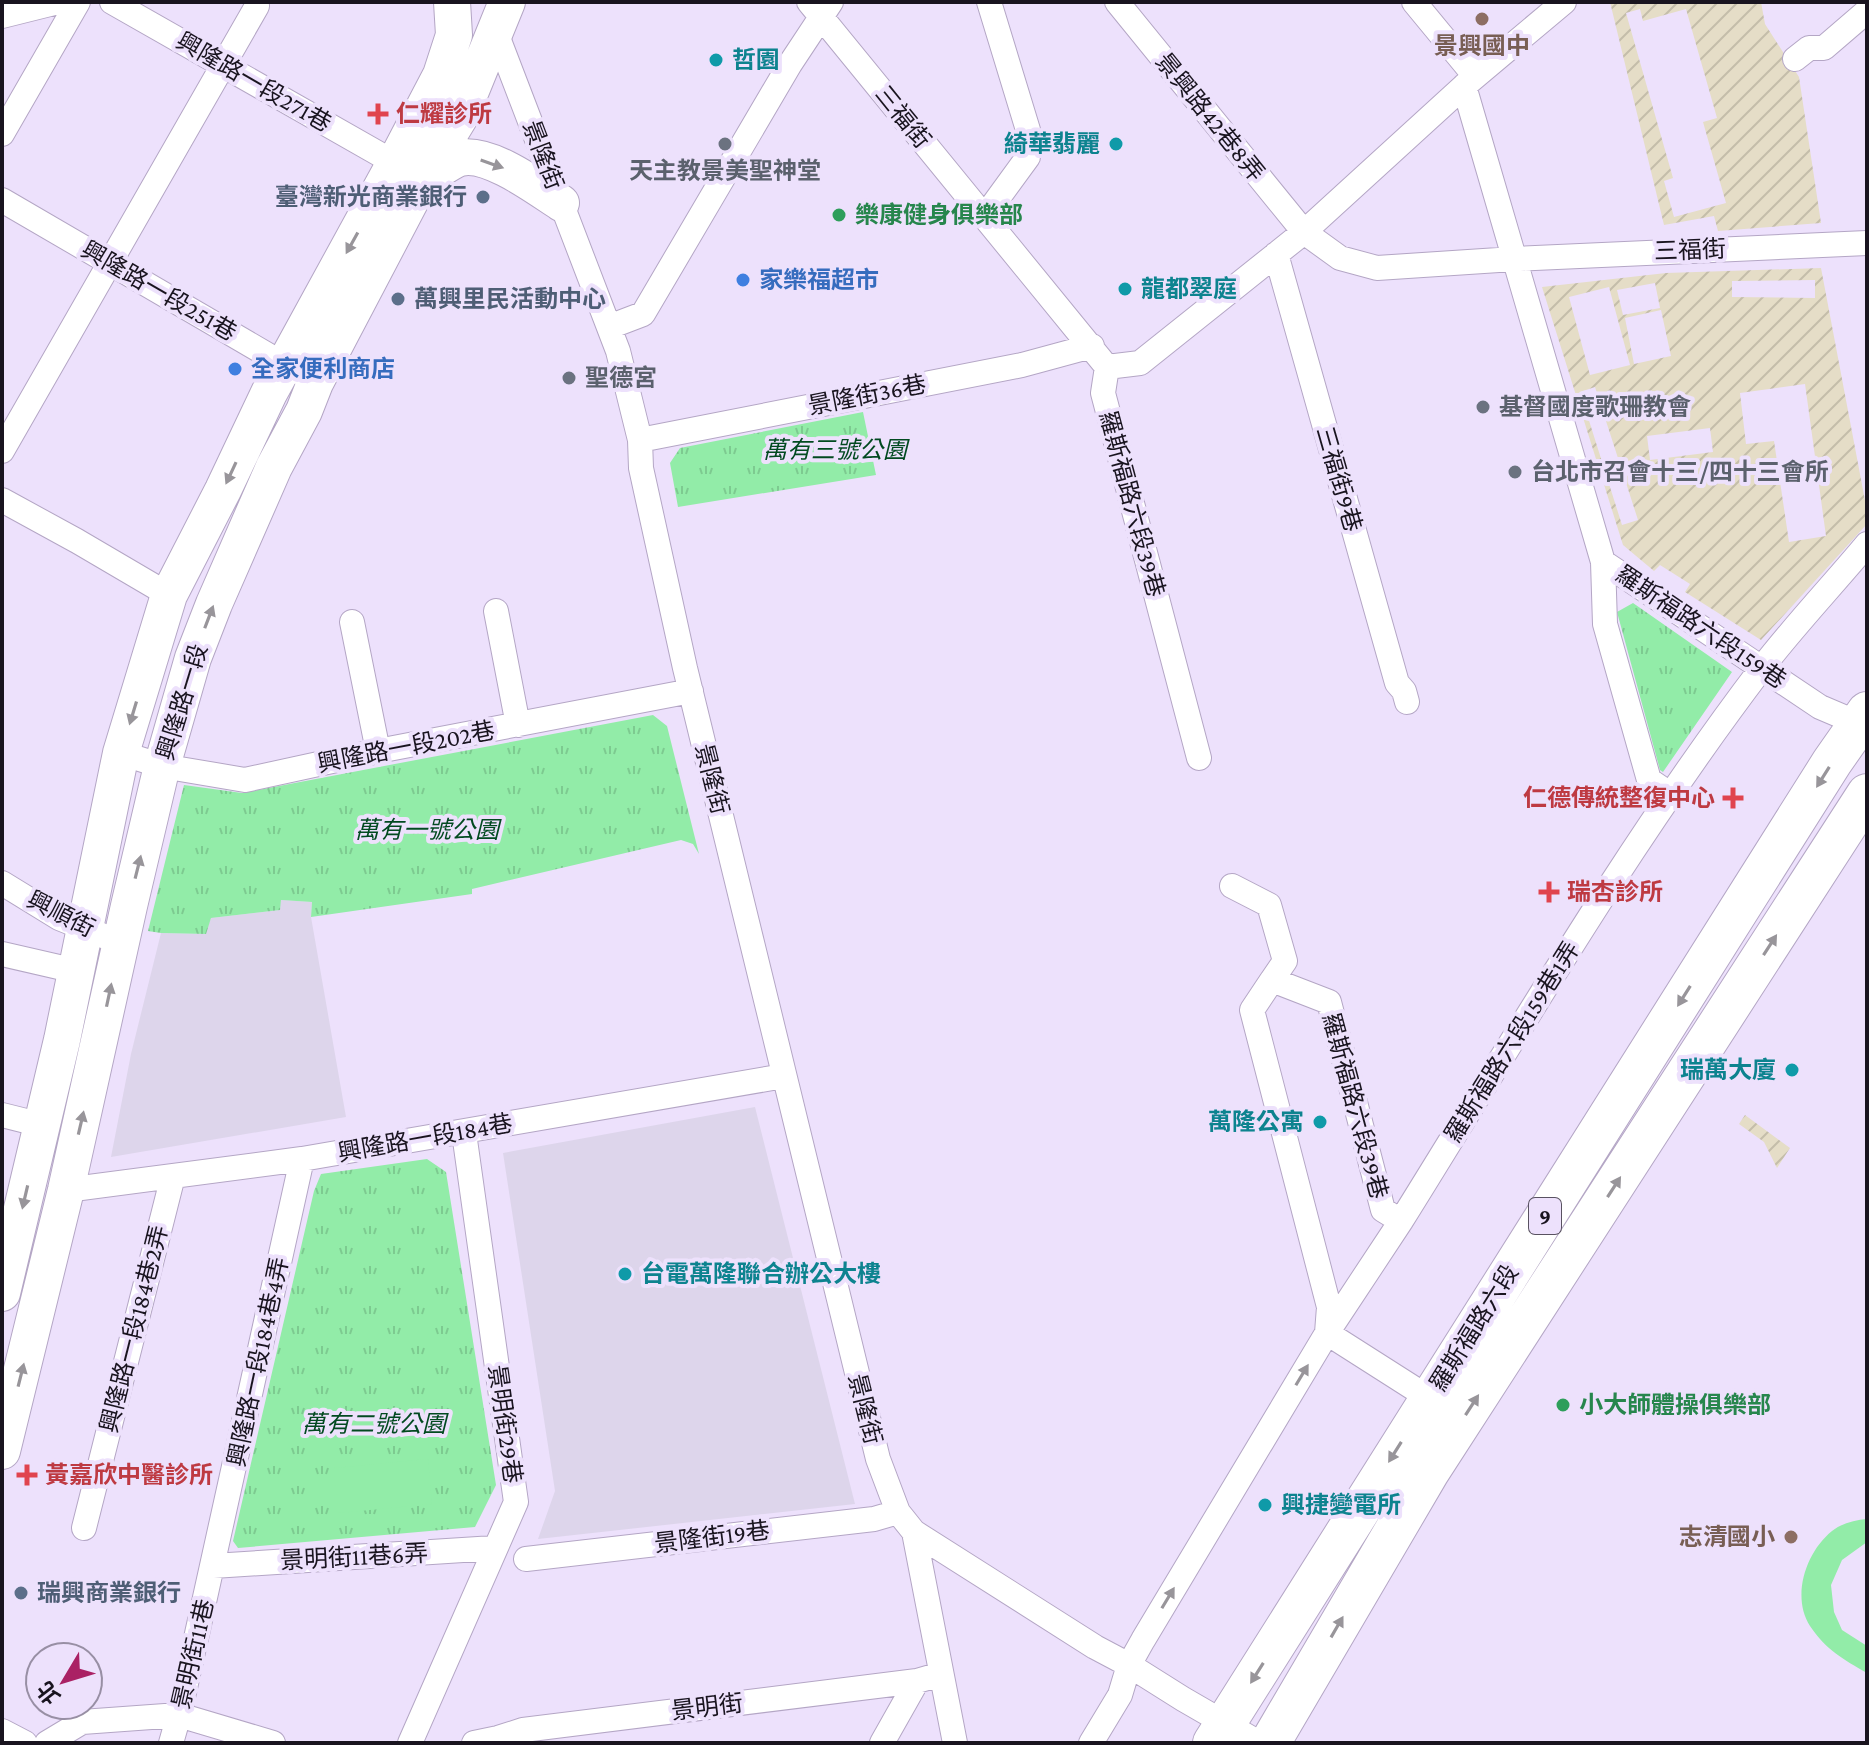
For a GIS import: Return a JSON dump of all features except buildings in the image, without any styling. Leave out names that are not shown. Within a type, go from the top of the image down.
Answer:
[{"type":"main road","points":[[470,2],[497,11]]},
{"type":"main road","name":"興隆路一段","points":[[2,1293],[62,1040],[121,753],[169,595],[269,393],[300,374],[408,172],[441,75],[453,19],[470,2]]},
{"type":"main road","name":"興隆路一段","points":[[408,172],[461,115],[497,11]]},
{"type":"main road","points":[[408,172],[460,158],[483,159],[510,170],[561,203]]},
{"type":"main road","name":"興隆路一段","points":[[2,1451],[66,1190],[162,766],[193,658],[214,604],[274,467],[304,411],[300,374]]},
{"type":"main road","name":"羅斯福路六段","points":[[1219,1732],[1832,762],[1864,721]]},
{"type":"main road","name":"羅斯福路六段","points":[[1270,1743],[1429,1472],[1867,794]]},
{"type":"street","points":[[2,16],[58,2]]},
{"type":"street","points":[[2,134],[78,2]]},
{"type":"street","name":"興隆路一段271巷","points":[[112,2],[408,172]]},
{"type":"street","points":[[985,216],[1028,157],[1028,130],[989,2]]},
{"type":"street","name":"景興路42巷8弄","points":[[1117,2],[1304,232]]},
{"type":"street","points":[[1414,2],[1470,81],[1514,259]]},
{"type":"street","points":[[1092,346],[1107,367],[1140,363],[1304,232],[1470,81],[1564,2]]},
{"type":"street","points":[[2,451],[257,6]]},
{"type":"street","points":[[609,327],[643,314],[790,64],[820,7]]},
{"type":"street","name":"三福街","points":[[820,7],[1092,346]]},
{"type":"street","name":"景隆街","points":[[497,11],[561,203],[618,351],[640,440],[643,477],[691,691],[878,1459],[898,1512],[914,1532],[1183,1699],[1219,1732],[1259,1743]]},
{"type":"street","points":[[1795,59],[1809,48],[1824,48],[1867,11]]},
{"type":"street","name":"興隆路一段251巷","points":[[2,200],[300,374]]},
{"type":"street","name":"三福街","points":[[1304,232],[1340,258],[1377,268],[1867,243]]},
{"type":"street","name":"三福街9巷","points":[[1276,254],[1397,683],[1404,691],[1407,702]]},
{"type":"street","name":"羅斯福路六段159巷","points":[[1514,259],[1603,562],[1820,707],[1864,721]]},
{"type":"street","name":"景隆街36巷","points":[[640,440],[1022,365],[1092,346]]},
{"type":"street","name":"羅斯福路六段39巷","points":[[1107,367],[1103,393],[1199,758]]},
{"type":"street","points":[[2,500],[169,595]]},
{"type":"street","name":"羅斯福路六段159巷1弄","points":[[1401,1221],[1671,795],[1762,667],[1867,544]]},
{"type":"street","points":[[1603,562],[1605,624],[1649,780],[1671,795]]},
{"type":"street","points":[[496,611],[518,725]]},
{"type":"street","points":[[352,622],[378,751]]},
{"type":"street","name":"興隆路一段202巷","points":[[121,753],[162,766],[245,780],[378,751],[691,691]]},
{"type":"street","name":"興順街","points":[[2,883],[59,918],[121,943]]},
{"type":"street","points":[[1232,886],[1269,905],[1285,961],[1252,1010],[1329,1307],[1327,1333],[1429,1398]]},
{"type":"street","points":[[2,954],[76,971]]},
{"type":"street","name":"羅斯福路六段39巷","points":[[1091,1743],[1120,1695],[1129,1665],[1327,1333],[1401,1221],[1383,1210],[1329,1002],[1272,980]]},
{"type":"street","name":"興隆路一段184巷","points":[[66,1190],[302,1159],[784,1076]]},
{"type":"street","points":[[2,1115],[42,1125]]},
{"type":"street","name":"景明街29巷","points":[[410,1743],[516,1502],[464,1133]]},
{"type":"street","name":"興隆路一段184巷4弄","points":[[213,1566],[302,1159]]},
{"type":"street","name":"興隆路一段184巷2弄","points":[[84,1528],[173,1176]]},
{"type":"street","name":"景隆街19巷","points":[[526,1559],[874,1519],[898,1512]]},
{"type":"street","name":"景隆街","points":[[914,1532],[955,1743]]},
{"type":"street","name":"景明街11巷6弄","points":[[213,1566],[494,1548]]},
{"type":"street","name":"景明街11巷","points":[[171,1743],[213,1566]]},
{"type":"street","name":"景明街","points":[[474,1743],[523,1730],[917,1681],[941,1674]]},
{"type":"street","points":[[882,1743],[917,1681]]},
{"type":"street","points":[[47,1743],[82,1722],[179,1715],[273,1743]]},
{"type":"street","points":[[2,1731],[25,1743]]},
{"type":"shaded area","points":[[1610,2],[1761,2],[1765,24],[1799,77],[1821,223],[1718,231],[1714,216],[1664,225]],"holes":[[[1640,9],[1643,21],[1686,9],[1717,118],[1703,122],[1726,203],[1674,217],[1664,181],[1673,178],[1626,13]]]},
{"type":"shaded area","points":[[1821,268],[1867,524],[1761,640],[1685,592],[1690,584],[1660,565],[1654,571],[1623,545],[1542,287],[1666,273]],"holes":[[[1815,280],[1815,298],[1732,297],[1732,281]],[[1655,283],[1660,308],[1623,315],[1617,290]],[[1609,287],[1630,365],[1590,375],[1569,297]],[[1661,310],[1671,356],[1634,364],[1625,318]],[[1805,384],[1826,536],[1789,542],[1774,441],[1746,444],[1740,393]],[[1595,387],[1638,520],[1622,525],[1580,392]],[[1710,428],[1713,452],[1650,460],[1647,436]]]},
{"type":"shaded area","points":[[281,900],[312,902],[311,917],[346,1117],[111,1157],[131,1054],[161,933],[205,934],[211,918],[279,910]]},
{"type":"shaded area","points":[[755,1107],[855,1504],[538,1539],[555,1491],[503,1153]]},
{"type":"shaded area","points":[[1745,1115],[1790,1148],[1777,1168],[1764,1142],[1739,1124]]},
{"type":"green space","name":"萬有三號公園","points":[[863,412],[876,475],[678,507],[670,463],[680,448]]},
{"type":"green space","points":[[1633,603],[1732,672],[1663,772],[1617,612]]},
{"type":"green space","name":"萬有一號公園","points":[[653,715],[667,726],[699,854],[693,844],[681,840],[472,889],[472,894],[311,917],[312,902],[281,900],[280,910],[211,918],[206,934],[148,931],[184,785],[242,793]]},
{"type":"green space","name":"萬有二號公園","points":[[427,1159],[446,1172],[496,1485],[475,1527],[238,1548],[233,1541],[314,1191],[321,1174]]},
{"type":"green space","points":[[428,1459],[432,1504],[339,1513],[334,1468]]},
{"type":"green space","points":[[1867,1519],[1867,1542],[1842,1560],[1831,1585],[1834,1612],[1842,1630],[1867,1646],[1867,1673],[1822,1642],[1804,1614],[1802,1588],[1809,1562],[1823,1540],[1840,1526]]},
{"type":"place","name":"景興國中","points":[[1482,19]]},
{"type":"place","name":"哲園","points":[[716,60]]},
{"type":"place","name":"仁耀診所","points":[[378,114]]},
{"type":"place","name":"天主教景美聖神堂","points":[[725,144]]},
{"type":"place","name":"綺華翡麗","points":[[1116,144]]},
{"type":"place","name":"臺灣新光商業銀行","points":[[483,197]]},
{"type":"place","name":"樂康健身俱樂部","points":[[839,215]]},
{"type":"place","name":"家樂福超市","points":[[743,280]]},
{"type":"place","name":"龍都翠庭","points":[[1125,289]]},
{"type":"place","name":"萬興里民活動中心","points":[[398,299]]},
{"type":"place","name":"全家便利商店","points":[[235,369]]},
{"type":"place","name":"聖德宮","points":[[569,378]]},
{"type":"place","name":"基督國度歌珊教會","points":[[1483,407]]},
{"type":"place","name":"台北市召會十三/四十三會所","points":[[1515,472]]},
{"type":"place","name":"仁德傳統整復中心","points":[[1733,798]]},
{"type":"place","name":"瑞杏診所","points":[[1549,892]]},
{"type":"place","name":"瑞萬大廈","points":[[1792,1070]]},
{"type":"place","name":"萬隆公寓","points":[[1320,1122]]},
{"type":"place","name":"台電萬隆聯合辦公大樓","points":[[625,1274]]},
{"type":"place","name":"小大師體操俱樂部","points":[[1563,1405]]},
{"type":"place","name":"黃嘉欣中醫診所","points":[[27,1475]]},
{"type":"place","name":"興捷變電所","points":[[1265,1505]]},
{"type":"place","name":"志清國小","points":[[1791,1537]]},
{"type":"place","name":"瑞興商業銀行","points":[[21,1593]]}]
